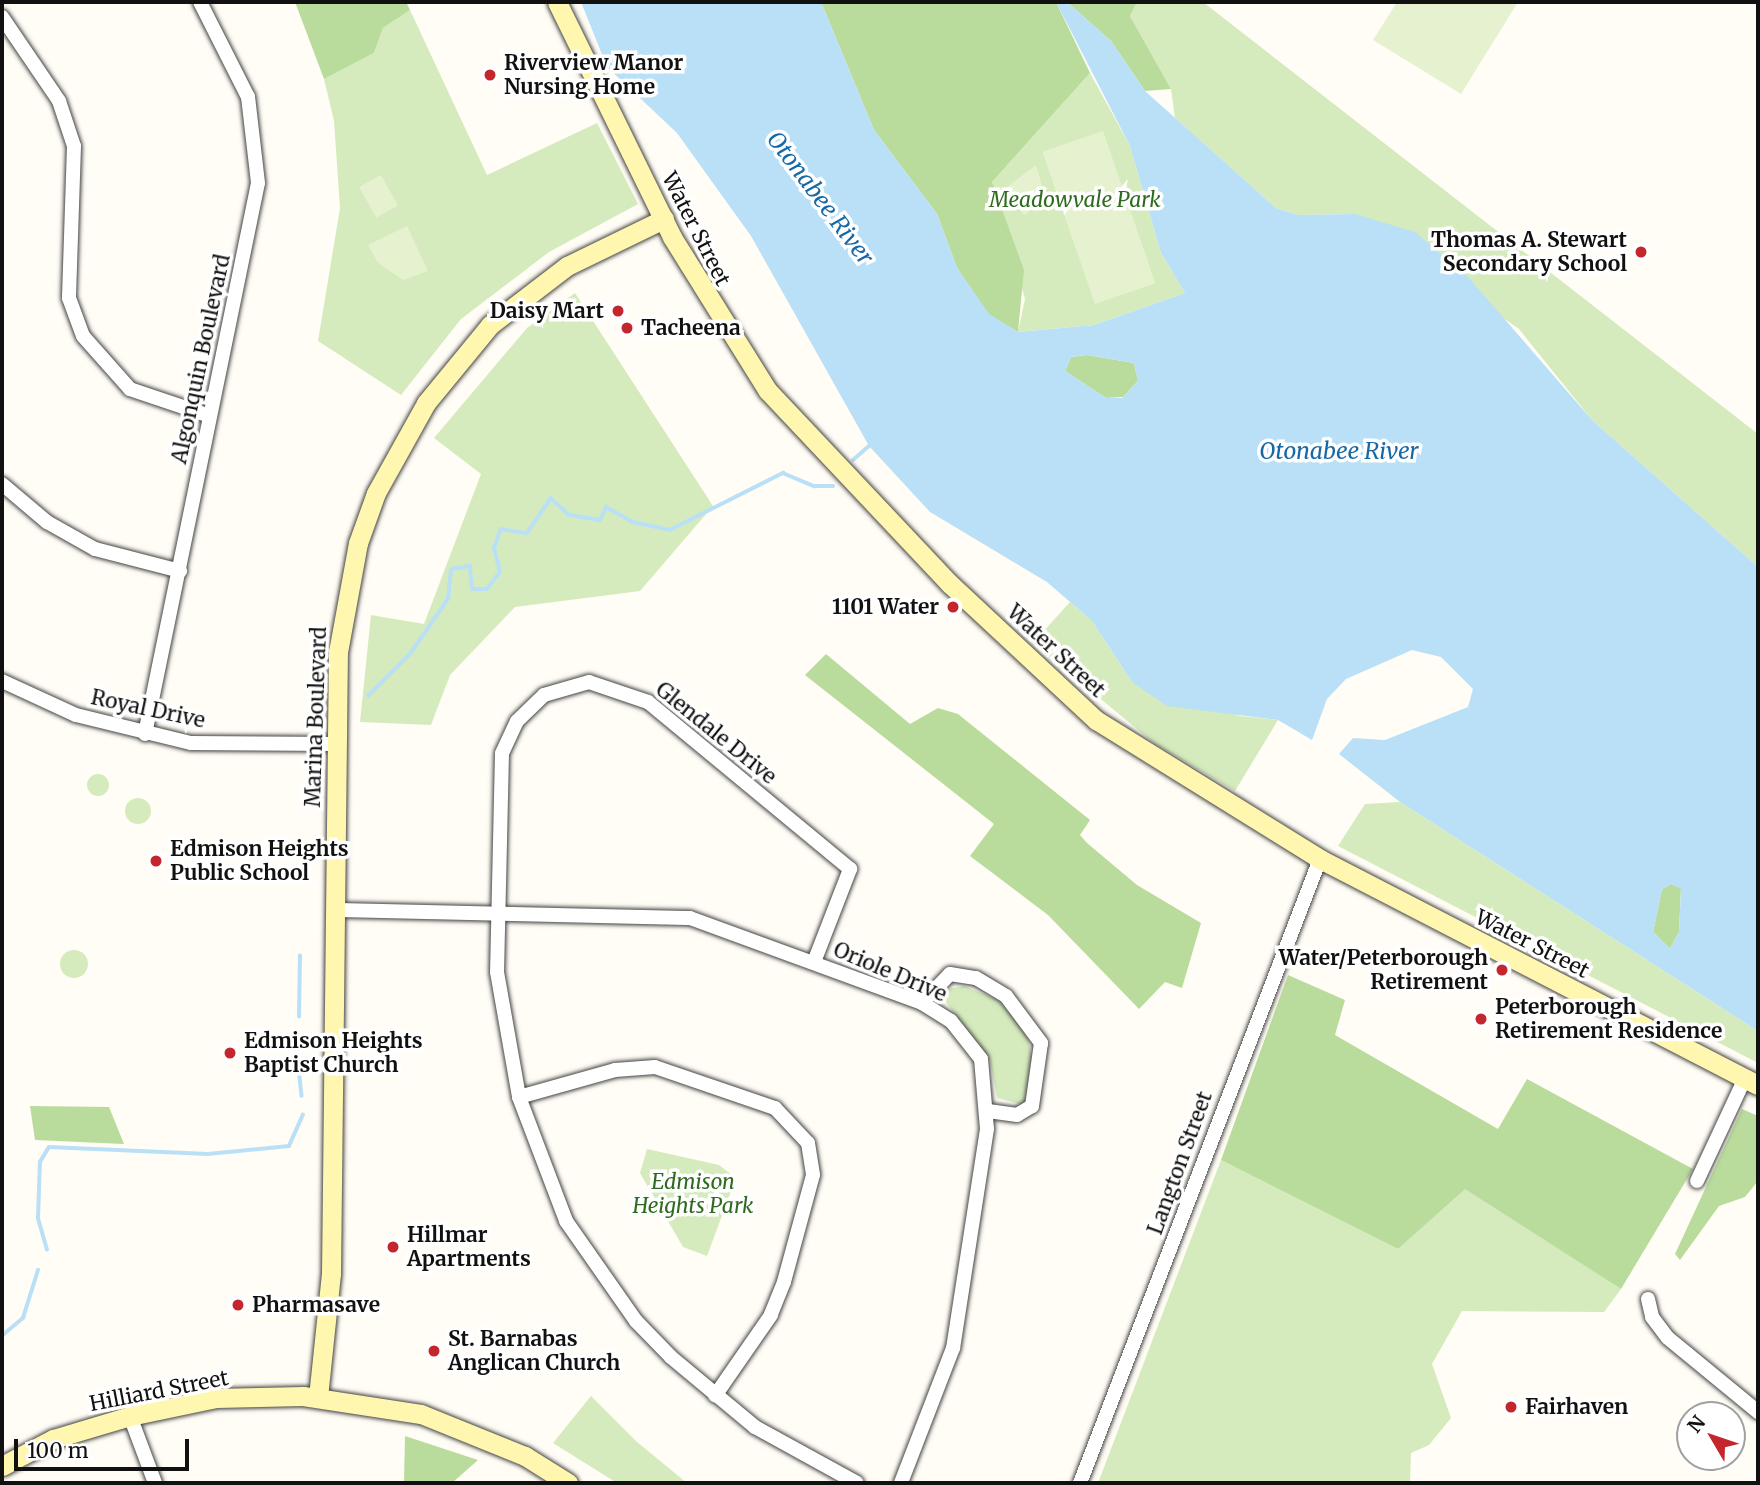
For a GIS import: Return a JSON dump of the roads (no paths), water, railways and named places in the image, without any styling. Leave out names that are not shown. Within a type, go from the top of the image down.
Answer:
[{"type":"street","name":"Algonquin Boulevard","points":[[145,734],[258,183],[248,97],[200,2]]},
{"type":"street","name":"Water Street","points":[[557,2],[705,298],[768,391],[950,584],[1096,720],[1320,859],[1752,1081]]},
{"type":"street","points":[[2,17],[59,101],[74,146],[69,298],[83,336],[130,389],[210,416]]},
{"type":"street","name":"Marina Boulevard","points":[[318,1397],[331,1274],[338,652],[358,543],[376,493],[426,403],[490,325],[567,266],[664,219]]},
{"type":"street","points":[[2,484],[47,522],[95,549],[180,571]]},
{"type":"street","name":"Royal Drive","points":[[2,681],[76,715],[145,734],[191,743],[335,744]]},
{"type":"street","name":"Glendale Drive","points":[[496,912],[502,753],[517,721],[544,695],[589,682],[648,702],[850,869],[814,962]]},
{"type":"street","name":"Langton Street","points":[[1080,1483],[1320,859]]},
{"type":"street","name":"Oriole Drive","points":[[335,910],[690,918],[922,1003],[951,1021],[981,1059],[988,1111],[953,1348],[901,1483]]},
{"type":"street","points":[[496,912],[505,1037],[519,1097],[575,1235],[636,1321],[715,1396],[755,1427],[857,1483]]},
{"type":"street","points":[[922,1003],[950,974],[976,978],[1006,996],[1041,1043],[1032,1106],[1017,1115],[988,1111]]},
{"type":"street","points":[[519,1097],[615,1070],[654,1067],[775,1108],[808,1143],[813,1175],[784,1282],[771,1315],[715,1396]]},
{"type":"street","points":[[1697,1181],[1752,1081]]},
{"type":"street","points":[[1648,1299],[1652,1317],[1668,1338],[1758,1412]]},
{"type":"street","name":"Hilliard Street","points":[[2,1466],[54,1439],[130,1416],[216,1398],[318,1397],[421,1414],[525,1456],[568,1483]]},
{"type":"street","points":[[130,1416],[155,1483]]},
{"type":"water","name":"Otonabee River","points":[[581,2],[821,2],[874,130],[937,214],[957,268],[989,314],[1018,332],[1094,325],[1185,293],[1161,253],[1130,146],[1056,2],[1067,2],[1111,41],[1145,91],[1276,208],[1298,215],[1355,214],[1415,232],[1469,278],[1592,420],[1758,567],[1758,1031],[1400,802],[1339,754],[1353,738],[1385,740],[1468,707],[1473,689],[1441,657],[1412,650],[1346,679],[1327,699],[1312,740],[1278,720],[1167,706],[1132,682],[1092,621],[1047,582],[930,512],[869,446],[751,236],[677,133],[607,67]],"holes":[[[1087,355],[1134,363],[1138,381],[1122,398],[1106,398],[1065,371],[1071,357]],[[1671,884],[1681,889],[1679,932],[1670,949],[1653,932],[1662,890]]]},
{"type":"waterway","points":[[853,460],[869,446]]},
{"type":"waterway","points":[[368,696],[410,654],[448,599],[451,569],[470,566],[473,589],[487,589],[500,572],[494,548],[501,529],[527,533],[551,498],[569,515],[600,520],[606,507],[633,522],[670,530],[783,473],[814,486],[833,486]]},
{"type":"waterway","points":[[299,1017],[300,956]]},
{"type":"waterway","points":[[298,1058],[302,1096]]},
{"type":"waterway","points":[[47,1250],[38,1218],[40,1162],[49,1147],[208,1154],[289,1146],[303,1115]]},
{"type":"waterway","points":[[4,1334],[23,1318],[38,1270]]},
{"type":"place","name":"Riverview Manor Nursing Home","points":[[490,75]]},
{"type":"place","name":"Thomas A. Stewart Secondary School","points":[[1641,252]]},
{"type":"place","name":"Daisy Mart","points":[[618,311]]},
{"type":"place","name":"Tacheena","points":[[627,328]]},
{"type":"place","name":"1101 Water","points":[[953,607]]},
{"type":"place","name":"Edmison Heights Public School","points":[[156,861]]},
{"type":"place","name":"Water/Peterborough Retirement","points":[[1502,970]]},
{"type":"place","name":"Peterborough Retirement Residence","points":[[1481,1019]]},
{"type":"place","name":"Edmison Heights Baptist Church","points":[[230,1053]]},
{"type":"place","name":"Hillmar Apartments","points":[[393,1247]]},
{"type":"place","name":"Pharmasave","points":[[238,1305]]},
{"type":"place","name":"St. Barnabas Anglican Church","points":[[434,1351]]},
{"type":"place","name":"Fairhaven","points":[[1511,1407]]},
{"type":"park label","name":"Meadowvale Park","points":[[1075,200]]},
{"type":"park label","name":"Edmison Heights Park","points":[[693,1194]]}]
